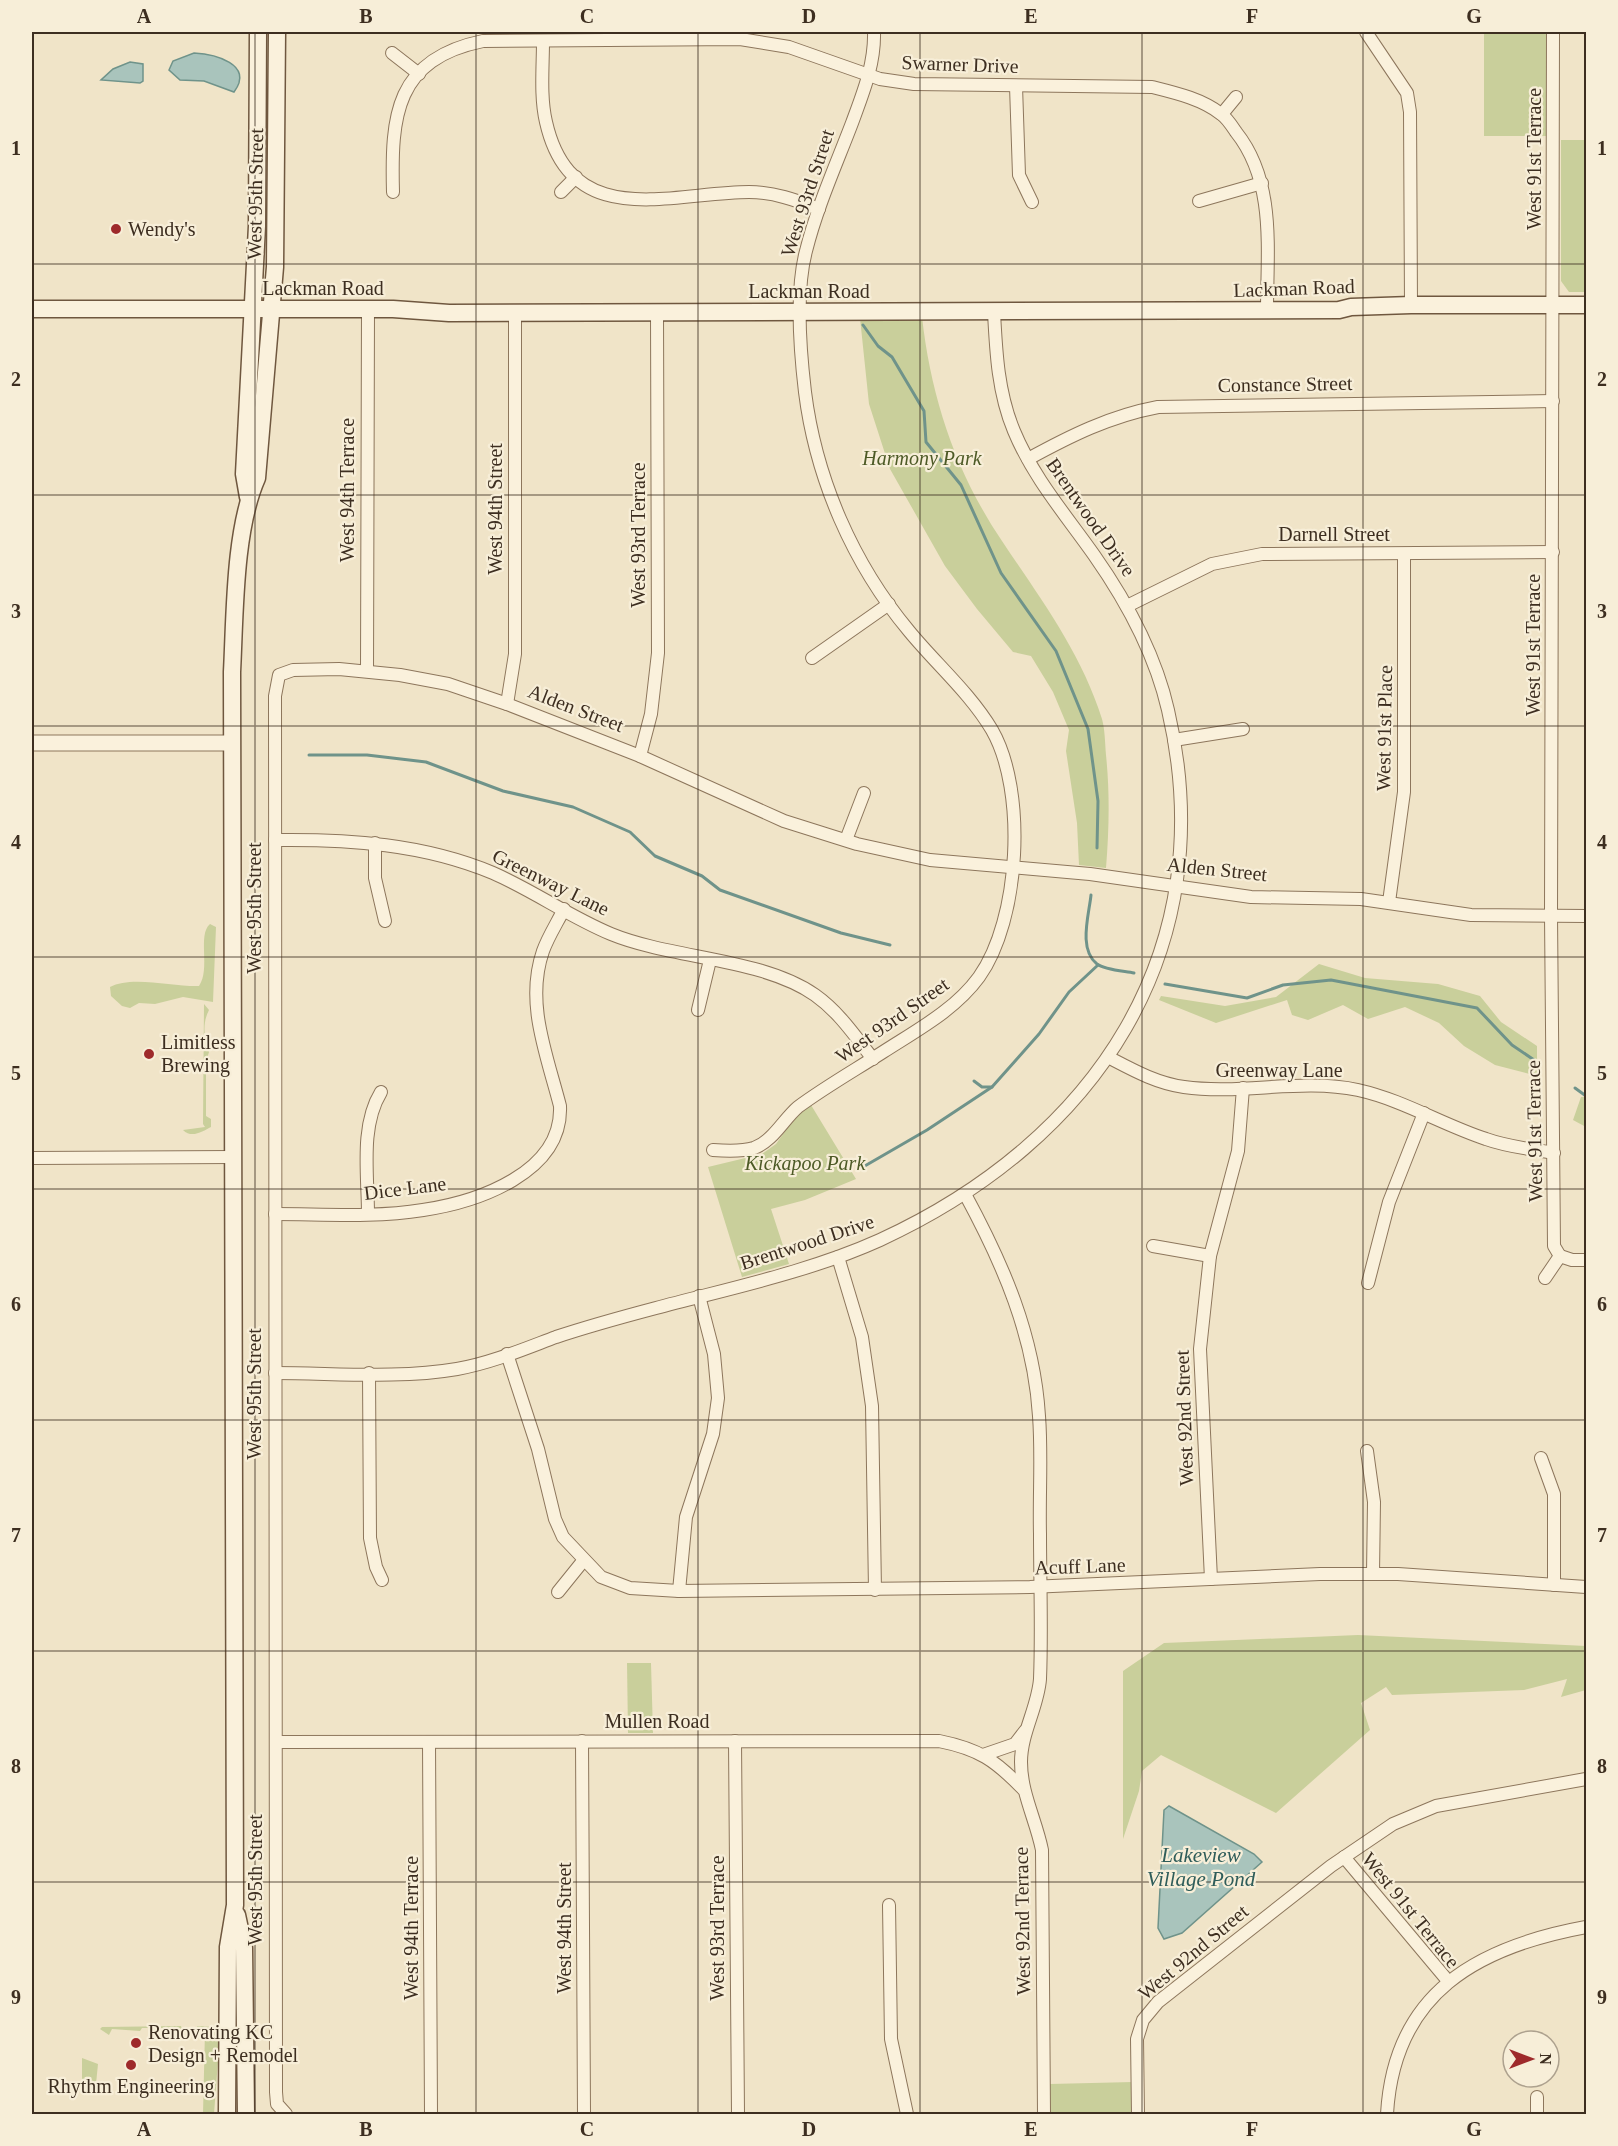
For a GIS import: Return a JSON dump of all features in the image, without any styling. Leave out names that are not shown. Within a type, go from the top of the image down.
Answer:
[{"type":"main road","name":"West 95th Street","points":[[227,2115],[228,1947],[235,1905],[232,743],[235,616],[248,498],[244,474],[257,226],[258,32]]},
{"type":"main road","name":"West 95th Street","points":[[248,498],[257,478],[272,309],[277,160],[277,32]]},
{"type":"main road","name":"Lackman Road","points":[[32,309],[368,309],[449,314],[1339,310],[1351,307],[1411,305],[1587,306]]},
{"type":"main road","name":"West 95th Street","points":[[235,1905],[244,1948],[246,2115]]},
{"type":"street","name":"West 93rd Street","points":[[713,1150],[743,1150],[765,1142],[799,1107],[958,1001],[977,979],[998,944],[1006,916],[1014,803],[1009,775],[998,742],[972,701],[919,643],[889,604],[857,554],[825,480],[805,397],[801,362],[802,266],[819,209],[869,75],[874,32]]},
{"type":"street","points":[[1366,32],[1407,93],[1410,112],[1411,305]]},
{"type":"street","name":"West 91st Terrace","points":[[1553,32],[1551,916],[1554,1246],[1560,1256]]},
{"type":"street","name":"Swarner Drive","points":[[393,192],[393,130],[404,95],[418,74],[444,55],[469,44],[501,40],[740,39],[789,47],[869,75],[925,85],[1152,87],[1186,96],[1222,114],[1246,144],[1262,183],[1266,205],[1267,310]]},
{"type":"street","points":[[543,40],[545,122],[554,146],[576,177],[607,194],[632,201],[658,201],[749,192],[777,195],[819,209]]},
{"type":"street","points":[[392,53],[418,74]]},
{"type":"street","points":[[1017,86],[1019,176],[1032,202]]},
{"type":"street","points":[[1222,114],[1236,97]]},
{"type":"street","points":[[561,192],[576,177]]},
{"type":"street","points":[[1199,201],[1262,183]]},
{"type":"street","name":"West 94th Terrace","points":[[367,671],[368,309]]},
{"type":"street","name":"Brentwood Drive","points":[[275,1373],[426,1373],[458,1369],[577,1330],[838,1257],[911,1225],[965,1194],[1019,1155],[1047,1130],[1084,1090],[1108,1057],[1144,993],[1158,958],[1175,887],[1182,809],[1174,740],[1156,669],[1127,606],[1092,552],[1042,484],[1014,430],[999,377],[994,312]]},
{"type":"street","name":"West 94th Street","points":[[507,704],[515,654],[514,313]]},
{"type":"street","name":"West 93rd Terrace","points":[[640,756],[651,714],[658,653],[657,313]]},
{"type":"street","name":"Constance Street","points":[[1028,459],[1095,424],[1126,413],[1158,407],[1553,401]]},
{"type":"street","name":"Darnell Street","points":[[1127,606],[1191,573],[1238,557],[1286,553],[1552,552]]},
{"type":"street","name":"West 91st Place","points":[[1389,902],[1404,792],[1404,554]]},
{"type":"street","points":[[812,658],[889,604]]},
{"type":"street","name":"Alden Street","points":[[279,675],[293,670],[308,669],[367,671],[448,684],[507,704],[640,756],[759,811],[846,840],[930,860],[1011,869],[1090,874],[1251,897],[1341,897],[1471,915],[1587,916]]},
{"type":"street","name":"West 95th Street","points":[[279,675],[275,696],[276,2092],[283,2113]]},
{"type":"street","points":[[1174,740],[1243,729]]},
{"type":"street","points":[[32,743],[232,743]]},
{"type":"street","points":[[846,840],[864,793]]},
{"type":"street","name":"Greenway Lane","points":[[275,840],[375,843],[449,858],[492,873],[610,934],[783,978],[814,995],[844,1021],[873,1059]]},
{"type":"street","points":[[375,843],[375,878],[385,921]]},
{"type":"street","name":"Dice Lane","points":[[275,1214],[368,1214],[423,1210],[483,1193],[533,1166],[550,1149],[561,1119],[560,1106],[538,1023],[536,994],[544,950],[564,909]]},
{"type":"street","points":[[698,1010],[710,960]]},
{"type":"street","name":"Greenway Lane","points":[[1108,1057],[1148,1078],[1173,1085],[1203,1089],[1340,1088],[1382,1096],[1505,1145],[1554,1153]]},
{"type":"street","name":"West 92nd Street","points":[[1211,1579],[1200,1386],[1203,1311],[1210,1256],[1238,1151],[1243,1088]]},
{"type":"street","points":[[368,1214],[368,1135],[374,1103],[381,1092]]},
{"type":"street","points":[[1368,1282],[1389,1202],[1424,1113]]},
{"type":"street","points":[[32,1158],[233,1157]]},
{"type":"street","name":"West 92nd Terrace","points":[[965,1194],[1006,1274],[1030,1354],[1040,1418],[1040,1681],[1025,1730],[1021,1761],[1023,1789],[1038,1829],[1042,1850],[1044,2115]]},
{"type":"street","points":[[1153,1246],[1210,1256]]},
{"type":"street","points":[[1545,1278],[1560,1256],[1572,1260],[1587,1260]]},
{"type":"street","points":[[838,1257],[862,1336],[869,1378],[874,1450],[875,1590]]},
{"type":"street","points":[[679,1591],[686,1516],[713,1434],[718,1398],[714,1354],[699,1296]]},
{"type":"street","name":"Acuff Lane","points":[[507,1354],[538,1449],[555,1520],[562,1537],[601,1577],[630,1588],[679,1591],[1041,1587],[1373,1574],[1587,1587]]},
{"type":"street","points":[[369,1373],[370,1538],[376,1567],[382,1580]]},
{"type":"street","points":[[1367,1451],[1374,1502],[1373,1574]]},
{"type":"street","points":[[1541,1458],[1554,1494],[1554,1585]]},
{"type":"street","points":[[558,1592],[583,1561]]},
{"type":"street","points":[[983,1755],[1015,1744],[1025,1730]]},
{"type":"street","name":"West 94th Street","points":[[582,1741],[584,2115]]},
{"type":"street","name":"West 93rd Terrace","points":[[735,1741],[738,2115]]},
{"type":"street","name":"Mullen Road","points":[[276,1742],[939,1741],[983,1755],[999,1764],[1023,1789]]},
{"type":"street","name":"West 94th Terrace","points":[[429,1742],[431,2115]]},
{"type":"street","points":[[1344,1857],[1393,1824],[1436,1806],[1587,1779]]},
{"type":"street","name":"West 91st Terrace","points":[[1344,1857],[1448,1981],[1426,2002],[1399,2048],[1388,2088],[1387,2115]]},
{"type":"street","name":"West 92nd Street","points":[[1138,2115],[1137,2039],[1143,2020],[1158,2002],[1344,1857]]},
{"type":"street","points":[[889,1905],[891,2039],[907,2115]]},
{"type":"street","points":[[1448,1981],[1469,1965],[1499,1951],[1587,1927]]},
{"type":"street","points":[[1537,2097],[1537,2115]]},
{"type":"green space","points":[[1484,32],[1548,32],[1548,136],[1484,136]]},
{"type":"green space","points":[[1561,140],[1586,140],[1586,292],[1569,292],[1561,281]]},
{"type":"green space","name":"Harmony Park","points":[[922,317],[939,406],[971,489],[1071,648],[1102,719],[1109,798],[1106,868],[1079,865],[1077,823],[1066,751],[1069,730],[1053,692],[1031,656],[1013,652],[945,566],[890,469],[869,404],[860,318]]},
{"type":"green space","points":[[210,924],[216,927],[213,1002],[183,997],[155,1004],[139,1003],[130,1008],[122,1006],[111,996],[110,987],[129,982],[199,986],[204,971],[204,936]]},
{"type":"green space","points":[[1319,964],[1365,978],[1438,984],[1480,996],[1501,1022],[1537,1046],[1537,1076],[1495,1065],[1464,1046],[1439,1023],[1405,1007],[1368,1019],[1343,1005],[1308,1020],[1292,1015],[1287,1000],[1216,1023],[1159,1000],[1161,996],[1225,1006],[1276,997]]},
{"type":"green space","points":[[204,1004],[209,1010],[204,1031],[209,1052],[206,1062],[206,1116],[211,1119],[211,1127],[190,1134],[183,1130],[205,1127],[203,1124]]},
{"type":"green space","points":[[1581,1097],[1586,1097],[1586,1127],[1573,1120]]},
{"type":"green space","name":"Kickapoo Park","points":[[811,1105],[856,1179],[805,1200],[771,1209],[789,1264],[742,1277],[708,1167],[762,1154],[776,1144],[795,1117]]},
{"type":"green space","points":[[1358,1635],[1586,1646],[1586,1690],[1561,1697],[1567,1679],[1524,1690],[1392,1695],[1386,1687],[1361,1703],[1370,1730],[1276,1813],[1161,1755],[1142,1771],[1139,1791],[1123,1839],[1123,1671],[1164,1643]]},
{"type":"green space","points":[[627,1663],[651,1663],[653,1733],[628,1733]]},
{"type":"green space","points":[[181,2026],[182,2030],[167,2031],[167,2035],[162,2028],[142,2028],[140,2031],[112,2029],[109,2035],[100,2029],[102,2027]]},
{"type":"green space","points":[[197,2026],[214,2027],[220,2034],[214,2114],[203,2114],[205,2031],[196,2031]]},
{"type":"green space","points":[[82,2058],[98,2064],[96,2084],[87,2083],[82,2079]]},
{"type":"green space","points":[[1133,2082],[1133,2114],[1050,2114],[1050,2084]]},
{"type":"water","points":[[194,53],[221,58],[236,68],[239,82],[234,92],[204,81],[180,80],[169,70],[173,61]]},
{"type":"water","points":[[130,62],[143,64],[143,81],[140,83],[101,80],[113,69]]},
{"type":"water","name":"Lakeview Village Pond","points":[[1169,1806],[1254,1854],[1262,1862],[1182,1933],[1164,1939],[1158,1928],[1164,1810]]},
{"type":"waterway","points":[[863,325],[878,346],[892,357],[924,411],[926,442],[961,485],[1001,573],[1056,651],[1088,729],[1098,801],[1097,848]]},
{"type":"waterway","points":[[309,755],[367,755],[426,762],[503,791],[573,807],[630,832],[655,856],[702,876],[720,890],[841,933],[890,945]]},
{"type":"waterway","points":[[1091,895],[1086,931],[1086,941],[1091,958],[1105,968],[1134,973]]},
{"type":"waterway","points":[[863,1167],[927,1130],[992,1087],[1039,1034],[1069,992],[1098,965]]},
{"type":"waterway","points":[[1165,984],[1247,998],[1283,985],[1331,980],[1477,1008],[1512,1045],[1540,1064]]},
{"type":"waterway","points":[[974,1081],[982,1087],[992,1087]]},
{"type":"waterway","points":[[1575,1088],[1586,1096]]},
{"type":"place","name":"Wendy's","points":[[116,229]]},
{"type":"place","name":"Limitless Brewing","points":[[149,1054]]},
{"type":"place","name":"Renovating KC Design + Remodel","points":[[136,2043]]},
{"type":"place","name":"Rhythm Engineering","points":[[131,2065]]}]
